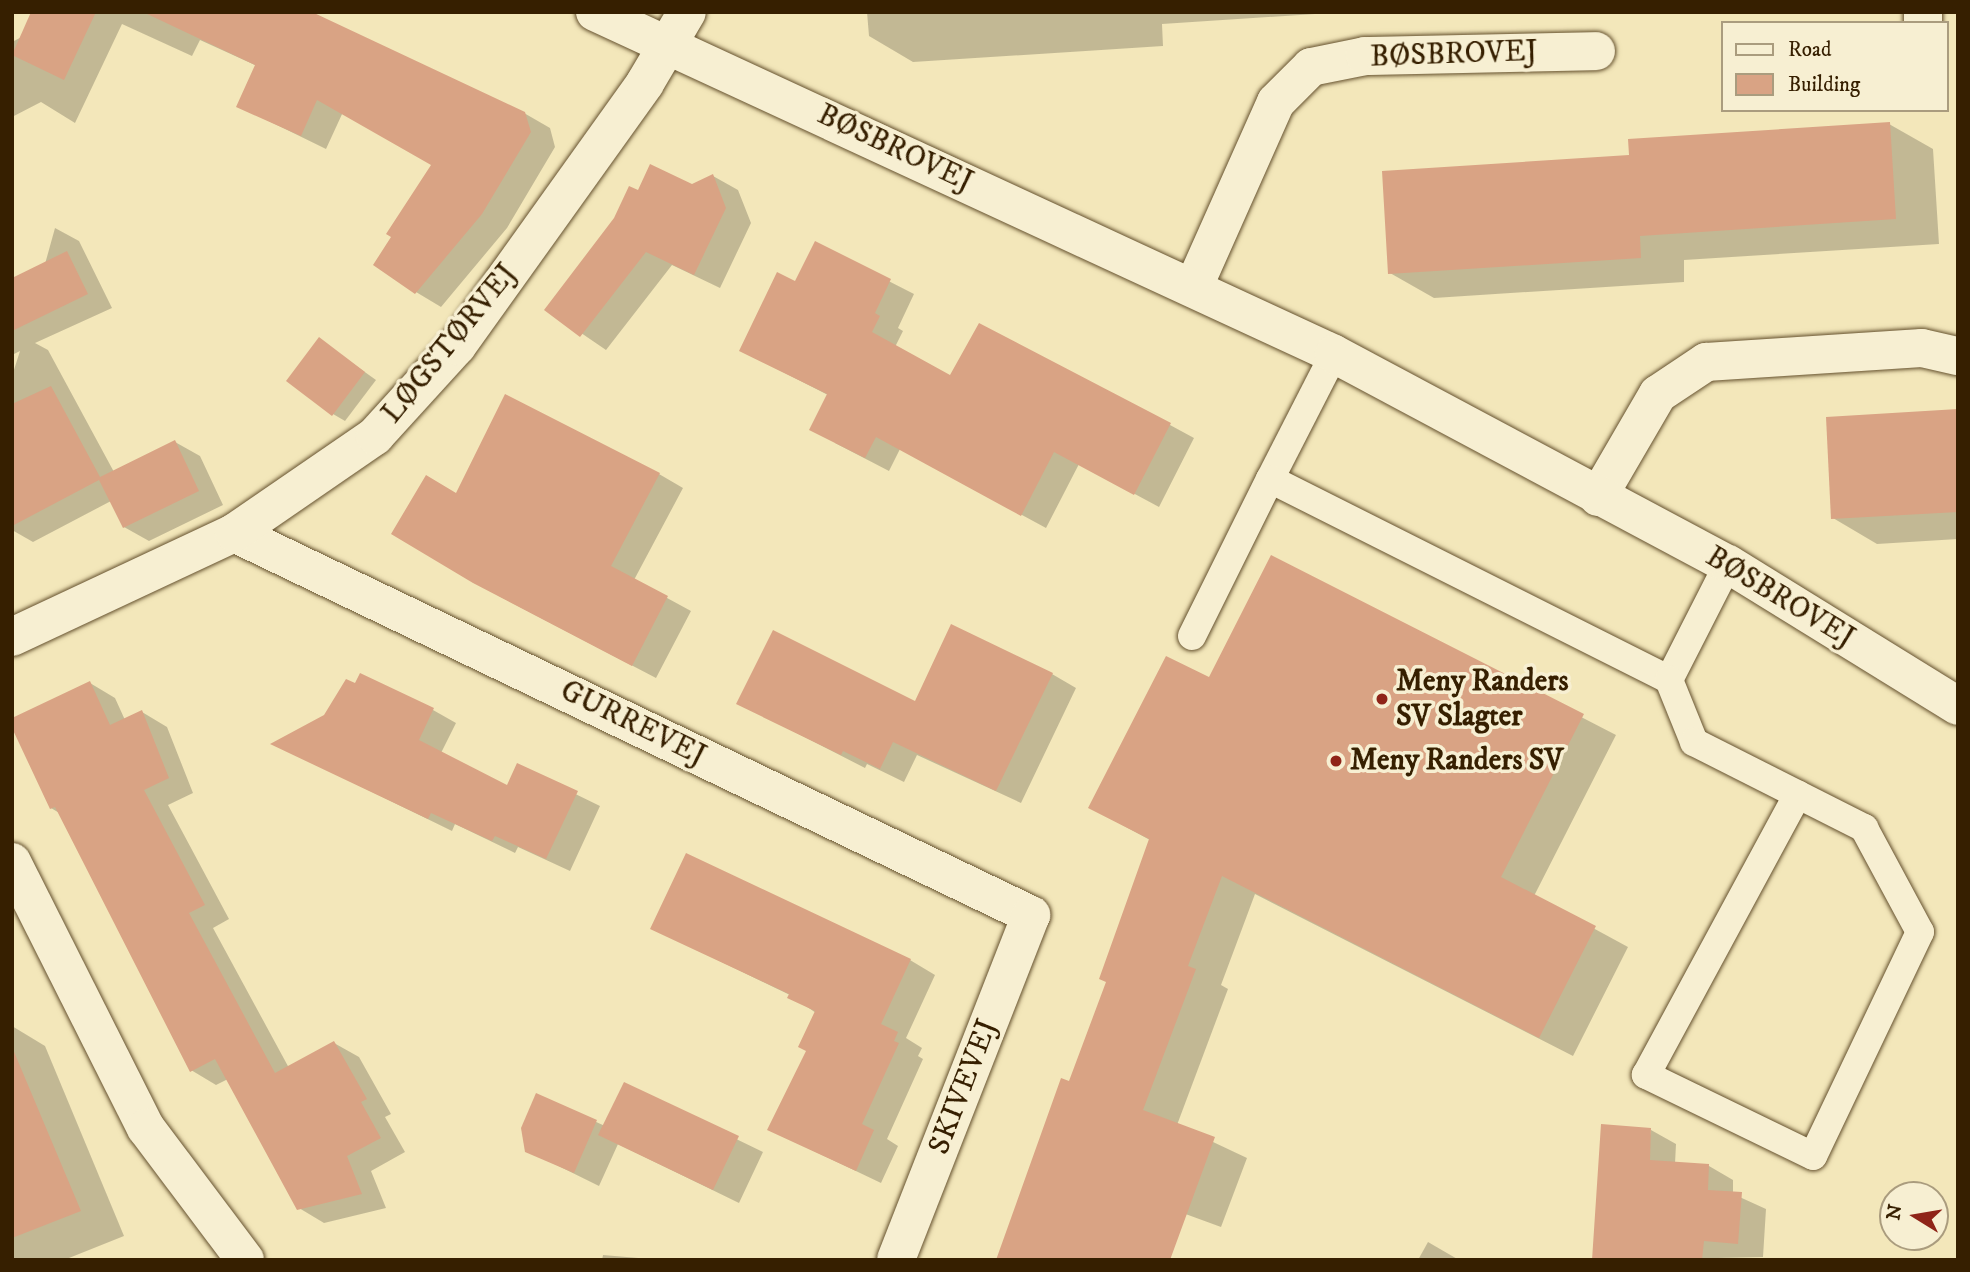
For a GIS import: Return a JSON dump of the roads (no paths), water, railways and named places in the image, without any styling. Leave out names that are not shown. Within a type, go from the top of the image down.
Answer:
[{"type":"street","name":"BØSBROVEJ","points":[[595,12],[1194,286],[1334,354],[1728,564],[1958,705]]},
{"type":"street","name":"LØGSTØRVEJ","points":[[12,637],[234,533],[374,436],[457,346],[669,46],[687,12]]},
{"type":"street","name":"BØSBROVEJ","points":[[1194,286],[1276,102],[1311,67],[1365,56],[1596,51]]},
{"type":"street","points":[[1598,497],[1658,394],[1706,362],[1922,348],[1958,356]]},
{"type":"street","name":"GURREVEJ","points":[[234,533],[1031,915]]},
{"type":"street","points":[[14,868],[146,1128],[245,1260]]},
{"type":"street","name":"SKIVEVEJ","points":[[896,1260],[1031,915]]},
{"type":"lane","points":[[1192,636],[1334,354]]},
{"type":"lane","points":[[1270,479],[1669,680],[1694,741],[1798,794],[1864,828],[1920,932],[1812,1156],[1646,1075],[1798,794]]},
{"type":"lane","points":[[1669,680],[1728,564]]},
{"type":"place","name":"Meny Randers SV Slagter","points":[[1382,699]]},
{"type":"place","name":"Meny Randers SV","points":[[1336,761]]}]
